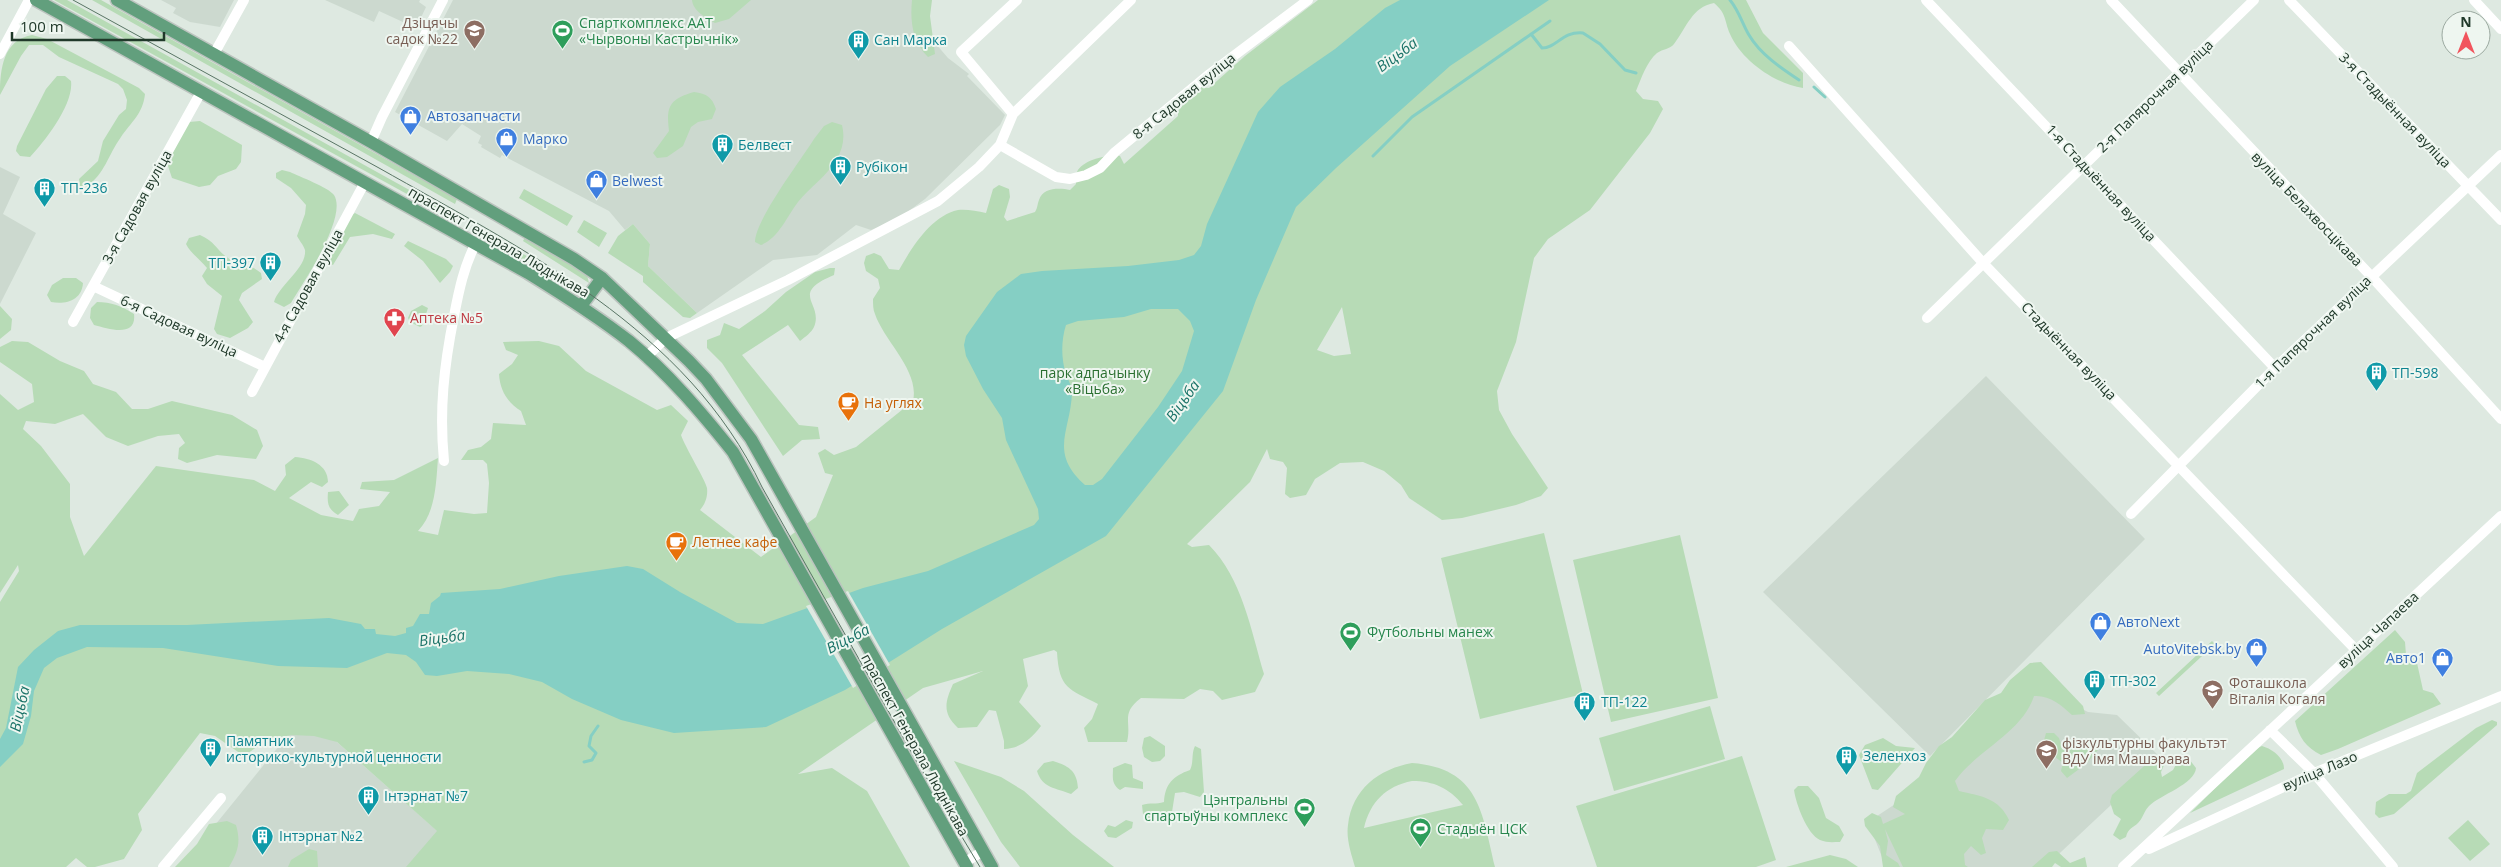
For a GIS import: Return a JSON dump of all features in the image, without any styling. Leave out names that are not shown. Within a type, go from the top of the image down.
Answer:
[{"type":"main road","name":"праспект Генерала Люднікава","points":[[36,0],[476,243],[581,306],[646,357],[699,410],[733,452],[966,865]]},
{"type":"main road","name":"праспект Генерала Люднікава","points":[[117,0],[546,242],[602,278],[666,338],[712,387],[751,439],[992,867]]},
{"type":"main road","points":[[581,306],[602,278]]},
{"type":"street","points":[[0,54],[29,0]]},
{"type":"street","points":[[214,54],[244,0]]},
{"type":"street","points":[[371,142],[382,116],[443,0]]},
{"type":"street","points":[[1013,114],[961,52],[1016,0]]},
{"type":"street","points":[[646,357],[666,338],[788,280],[938,201],[979,167],[1000,145],[1013,114],[1131,0]]},
{"type":"street","name":"8-я Садовая вуліца","points":[[1000,145],[1056,177],[1070,179],[1086,175],[1100,168],[1115,152],[1207,76],[1308,0]]},
{"type":"street","name":"1-я Стадыённая вуліца","points":[[1926,0],[2275,368]]},
{"type":"street","name":"вуліца Белахвосцікава","points":[[2112,0],[2371,276],[2501,419]]},
{"type":"street","name":"2-я Папярочная вуліца","points":[[1927,318],[2254,0]]},
{"type":"street","name":"3-я Стадыённая вуліца","points":[[2289,0],[2501,220]]},
{"type":"street","points":[[2474,0],[2501,29]]},
{"type":"street","name":"Стадыённая вуліца","points":[[1789,46],[1984,264],[2356,650]]},
{"type":"street","name":"3-я Садовая вуліца","points":[[73,322],[201,92]]},
{"type":"street","name":"1-я Папярочная вуліца","points":[[2131,514],[2178,464],[2275,368],[2501,155]]},
{"type":"street","name":"4-я Садовая вуліца","points":[[252,392],[365,182]]},
{"type":"street","points":[[444,461],[441,428],[444,364],[467,259],[476,243]]},
{"type":"street","name":"6-я Садовая вуліца","points":[[93,286],[265,367]]},
{"type":"street","name":"вуліца Чапаева","points":[[2123,867],[2501,516]]},
{"type":"street","name":"вуліца Лазо","points":[[2141,852],[2314,773],[2501,696]]},
{"type":"street","points":[[2270,730],[2314,773],[2393,867]]},
{"type":"street","points":[[162,867],[221,798]]},
{"type":"street","points":[[966,865],[983,851]]},
{"type":"shaded area","points":[[161,0],[234,0],[220,27],[190,22],[173,13],[176,8]]},
{"type":"shaded area","points":[[325,0],[420,0],[419,2],[426,7],[416,28],[379,11],[374,22]]},
{"type":"shaded area","points":[[453,0],[915,0],[917,22],[948,58],[969,74],[967,76],[1005,115],[1000,125],[925,199],[898,219],[871,230],[856,225],[817,255],[773,260],[697,313],[648,266],[650,244],[633,224],[625,230],[609,211],[502,155],[500,158],[481,147],[482,145],[478,143],[481,136],[462,124],[447,141],[395,112]]},
{"type":"shaded area","points":[[0,167],[20,177],[3,214],[36,233],[0,304]]},
{"type":"shaded area","points":[[1986,376],[2145,539],[1930,756],[1933,759],[1763,592]]},
{"type":"shaded area","name":"фізкультурны факультэт ВДУ імя Машэрава","points":[[2030,692],[2068,702],[2088,712],[2117,715],[2161,758],[2045,867],[1886,867],[1868,822],[1930,781]]},
{"type":"shaded area","points":[[305,714],[338,743],[478,867],[181,867]]},
{"type":"green space","points":[[54,0],[67,0],[449,212],[447,216]]},
{"type":"green space","points":[[92,0],[101,0],[457,199],[455,204]]},
{"type":"green space","points":[[692,0],[751,0],[729,19],[715,23],[697,11]]},
{"type":"green space","points":[[912,0],[932,0],[930,16],[935,54],[928,57],[918,44],[913,30],[911,16]]},
{"type":"green space","name":"парк адпачынку «Віцьба»","points":[[1318,0],[1746,0],[1763,33],[1803,73],[1803,88],[1781,82],[1770,76],[1742,53],[1730,34],[1723,14],[1714,3],[1706,5],[1695,13],[1674,44],[1653,56],[1636,91],[1643,99],[1658,101],[1663,109],[1650,133],[1590,210],[1548,239],[1534,258],[1516,342],[1497,391],[1499,410],[1512,434],[1548,488],[1541,496],[1516,505],[1462,518],[1442,520],[1409,498],[1401,485],[1384,471],[1363,462],[1340,463],[1315,479],[1306,495],[1290,498],[1285,494],[1287,468],[1283,462],[1270,459],[1267,449],[1250,482],[1187,544],[1192,547],[1209,545],[1230,573],[1244,605],[1264,674],[1255,692],[1222,700],[1213,691],[1200,689],[1184,699],[1141,698],[1129,713],[1127,742],[1088,742],[1084,728],[1092,719],[1098,704],[1067,686],[1060,674],[1057,652],[1054,650],[1023,659],[1028,686],[1019,702],[1041,726],[1021,745],[1004,749],[1004,741],[996,711],[989,710],[977,727],[958,728],[949,717],[946,707],[953,684],[983,671],[923,688],[798,774],[832,768],[867,791],[910,867],[406,867],[437,831],[337,742],[314,736],[291,735],[265,741],[244,756],[215,736],[200,733],[138,814],[142,830],[124,859],[95,867],[87,867],[76,858],[66,867],[0,867],[0,602],[19,571],[18,565],[0,593],[0,394],[18,410],[34,402],[32,384],[0,362],[0,347],[12,341],[28,342],[60,361],[84,371],[93,384],[116,392],[132,409],[148,409],[172,401],[232,415],[257,430],[263,446],[256,459],[217,455],[187,463],[178,459],[179,448],[185,443],[179,434],[158,436],[128,446],[106,437],[83,414],[55,424],[26,421],[23,429],[41,446],[70,484],[70,517],[84,556],[156,466],[254,480],[275,491],[286,475],[285,465],[295,457],[307,459],[318,463],[322,467],[328,482],[322,487],[311,482],[289,498],[321,515],[353,521],[359,509],[379,506],[390,492],[360,489],[362,482],[394,480],[438,458],[436,487],[432,506],[418,531],[438,535],[444,510],[474,514],[487,513],[489,483],[487,464],[483,460],[461,460],[468,450],[481,447],[491,439],[493,423],[526,425],[521,411],[512,404],[501,386],[499,374],[512,364],[518,355],[506,350],[503,342],[539,341],[559,346],[586,371],[657,410],[671,405],[688,421],[681,435],[707,488],[706,500],[700,510],[761,557],[816,517],[833,475],[825,473],[818,453],[825,449],[834,455],[856,447],[913,401],[914,390],[906,367],[874,312],[873,299],[880,288],[878,279],[866,271],[864,263],[866,256],[874,253],[881,256],[889,269],[899,270],[916,242],[939,219],[948,213],[958,210],[986,213],[993,189],[999,185],[1009,189],[1010,197],[1004,217],[1007,221],[1035,212],[1039,200],[1044,193],[1057,189],[1070,190],[1076,184],[1077,172],[1084,164],[1103,157],[1120,156],[1124,164],[1178,116],[1178,111],[1198,87],[1209,88],[1245,56]],"holes":[[[1342,307],[1351,354],[1334,356],[1317,350]]]},
{"type":"green space","points":[[32,35],[47,39],[139,88],[145,94],[142,107],[136,117],[98,176],[86,187],[80,186],[79,179],[98,161],[103,141],[119,115],[126,109],[127,100],[123,89],[118,84],[59,57],[43,45],[29,45],[0,95],[2,66],[9,49],[22,38]]},
{"type":"green space","points":[[57,76],[65,76],[71,81],[71,90],[63,111],[43,142],[30,157],[20,156],[16,151],[17,146],[46,89]]},
{"type":"green space","points":[[694,92],[706,95],[713,102],[716,109],[712,119],[698,122],[691,127],[683,146],[667,157],[657,158],[653,153],[669,131],[668,116],[671,105],[679,98]]},
{"type":"green space","points":[[200,121],[242,145],[241,162],[236,169],[218,176],[210,185],[199,187],[172,178],[167,163],[189,122]]},
{"type":"green space","points":[[832,122],[842,125],[843,130],[843,143],[837,159],[798,202],[778,232],[761,245],[755,242],[757,232],[770,205],[814,139],[824,126]]},
{"type":"green space","points":[[282,170],[314,182],[331,192],[337,205],[330,234],[314,266],[291,303],[284,307],[274,302],[281,289],[302,263],[304,257],[305,250],[297,236],[305,214],[306,205],[291,188],[276,178],[276,173]]},
{"type":"green space","points":[[524,189],[573,216],[567,226],[519,198]]},
{"type":"green space","points":[[355,213],[395,234],[392,239],[373,234],[350,237],[333,265],[328,263],[348,217]]},
{"type":"green space","points":[[584,220],[607,233],[599,247],[577,232]]},
{"type":"green space","points":[[633,224],[650,244],[648,266],[697,313],[690,318],[683,317],[643,282],[643,276],[608,253],[618,236]]},
{"type":"green space","points":[[200,235],[209,240],[228,258],[261,273],[262,279],[242,293],[239,300],[253,322],[248,328],[230,338],[217,334],[214,329],[222,296],[207,284],[202,276],[207,268],[190,251],[186,244],[189,238]]},
{"type":"green space","points":[[525,237],[587,275],[589,283],[523,241]]},
{"type":"green space","points":[[408,241],[446,259],[453,266],[440,283],[423,261],[404,246]]},
{"type":"green space","points":[[517,250],[584,292],[575,293],[514,254]]},
{"type":"green space","points":[[835,268],[834,275],[820,282],[810,293],[816,319],[810,333],[800,341],[788,325],[742,355],[799,425],[818,427],[820,439],[802,440],[783,456],[722,363],[707,348],[707,340],[720,335],[724,323],[739,329],[815,272]]},
{"type":"green space","points":[[63,278],[76,278],[83,283],[80,294],[67,302],[51,302],[47,295],[52,285]]},
{"type":"green space","points":[[97,302],[116,305],[125,309],[134,314],[134,322],[127,329],[121,330],[94,325],[90,318],[91,308]]},
{"type":"green space","points":[[422,305],[428,308],[420,327],[410,322],[408,318],[411,311]]},
{"type":"green space","points":[[0,306],[12,319],[11,330],[0,339]]},
{"type":"green space","points":[[339,491],[349,505],[338,515],[330,508],[328,492]]},
{"type":"green space","points":[[1544,533],[1583,694],[1480,719],[1441,558]]},
{"type":"green space","points":[[1680,535],[1718,698],[1611,722],[1573,560]]},
{"type":"green space","points":[[2395,630],[2405,642],[2406,655],[2415,654],[2423,690],[2433,693],[2441,704],[2338,749],[2321,755],[2316,752],[2304,741],[2295,721]]},
{"type":"green space","points":[[2212,641],[2215,644],[2159,696],[2156,693]]},
{"type":"green space","points":[[2041,662],[2083,706],[2085,714],[2072,715],[2050,699],[2034,696],[2020,721],[1964,770],[1955,781],[1959,791],[1995,802],[2009,820],[2003,830],[1986,829],[1982,838],[1986,853],[1981,855],[1971,846],[1964,854],[1965,865],[1968,867],[1903,867],[1885,829],[1888,841],[1886,855],[1898,863],[1900,867],[1883,867],[1880,846],[1865,826],[1864,819],[1872,813],[1881,817],[1883,824],[1905,814],[1893,807],[1896,796],[1919,777],[1926,763],[1939,746],[1952,737],[1985,700],[2001,693],[2010,680],[2030,663]]},
{"type":"green space","points":[[1710,706],[1725,759],[1614,791],[1599,738]]},
{"type":"green space","points":[[2492,720],[2497,722],[2497,725],[2394,814],[2379,818],[2375,814],[2376,802],[2389,794],[2406,794],[2411,791],[2417,773],[2476,728]]},
{"type":"green space","points":[[2046,733],[2054,733],[2059,738],[2063,750],[2069,751],[2075,743],[2085,740],[2098,747],[2098,750],[2086,764],[2067,778],[2061,771],[2063,763],[2046,750],[2043,744]]},
{"type":"green space","points":[[1150,736],[1165,746],[1165,756],[1160,761],[1152,762],[1144,757],[1142,748],[1144,738]]},
{"type":"green space","points":[[1883,738],[1896,746],[1915,748],[1878,790],[1872,789],[1859,755],[1865,745]]},
{"type":"green space","points":[[1195,746],[1201,749],[1204,792],[1200,797],[1184,792],[1175,793],[1169,819],[1148,819],[1143,814],[1142,805],[1164,802],[1166,790],[1171,782],[1179,775],[1190,770]]},
{"type":"green space","points":[[2262,746],[2270,749],[2280,757],[2284,769],[2190,813],[2255,749]]},
{"type":"green space","points":[[1742,756],[1776,860],[1756,867],[1597,867],[1576,806]]},
{"type":"green space","points":[[2180,757],[2189,759],[2196,768],[2190,779],[2149,806],[2140,821],[2131,828],[2126,837],[2120,840],[2113,835],[2121,819],[2114,814],[2110,802],[2112,795],[2152,759],[2163,759],[2165,763],[2161,772],[2162,777],[2173,770]]},
{"type":"green space","points":[[954,761],[1001,777],[1024,791],[1073,835],[1114,867],[1020,867],[1001,842]]},
{"type":"green space","points":[[1053,761],[1068,767],[1074,773],[1078,788],[1071,794],[1050,787],[1039,777],[1037,771],[1044,763]]},
{"type":"green space","points":[[1125,763],[1132,765],[1133,778],[1143,782],[1143,789],[1125,787],[1120,790],[1115,785],[1113,768]]},
{"type":"green space","points":[[1412,763],[1434,767],[1451,774],[1464,784],[1474,796],[1481,811],[1495,867],[1355,867],[1349,846],[1348,825],[1355,801],[1361,791],[1378,776]],"holes":[[[1412,781],[1427,782],[1447,790],[1463,805],[1364,828],[1370,810],[1380,797],[1394,787]]]},
{"type":"green space","points":[[1798,786],[1808,786],[1819,798],[1826,818],[1839,826],[1844,835],[1840,842],[1820,840],[1811,832],[1797,803],[1794,790]]},
{"type":"green space","points":[[1126,820],[1133,822],[1132,828],[1116,838],[1108,837],[1104,831],[1108,825],[1115,827]]},
{"type":"green space","points":[[2468,820],[2490,844],[2470,861],[2448,838]]},
{"type":"green space","points":[[227,821],[236,825],[238,837],[235,856],[229,867],[175,867],[197,844],[209,824]]},
{"type":"green space","points":[[309,849],[317,851],[318,867],[288,867],[291,860]]},
{"type":"green space","points":[[2057,851],[2070,863],[2085,857],[2087,867],[2061,867],[2055,863],[2052,867],[2032,867],[2049,852]]},
{"type":"green space","points":[[1830,855],[1846,859],[1858,867],[1786,867]]},
{"type":"water","name":"Віцьба","points":[[1400,0],[1549,0],[1450,66],[1336,168],[1296,207],[1256,300],[1223,391],[1106,536],[942,629],[845,690],[766,727],[674,733],[621,720],[572,699],[542,682],[509,674],[467,671],[437,676],[425,675],[416,662],[406,655],[387,653],[347,668],[278,666],[163,648],[87,647],[57,658],[44,668],[34,691],[31,716],[23,744],[0,767],[0,739],[6,728],[18,667],[34,650],[58,631],[80,625],[187,625],[329,618],[361,624],[365,629],[375,629],[376,634],[395,636],[406,633],[406,628],[413,626],[420,614],[429,614],[431,603],[441,593],[500,589],[559,576],[627,566],[643,569],[680,592],[737,623],[763,624],[863,588],[928,571],[1034,525],[1039,519],[1038,509],[1006,440],[1002,418],[983,389],[966,356],[964,345],[966,336],[997,292],[1021,274],[1128,266],[1179,260],[1194,255],[1201,246],[1207,224],[1258,112],[1280,87],[1335,49],[1385,8]],"holes":[[[1151,309],[1178,309],[1190,321],[1194,331],[1182,371],[1158,407],[1102,479],[1093,485],[1085,485],[1067,462],[1064,451],[1072,392],[1062,356],[1062,343],[1066,325],[1078,321],[1124,317]]]},
{"type":"pier","points":[[848,591],[890,665],[853,688],[806,606]]},
{"type":"waterway","points":[[1730,0],[1749,35],[1759,48],[1799,80]]},
{"type":"waterway","points":[[1373,156],[1412,117],[1550,21]]},
{"type":"waterway","points":[[1531,34],[1542,48],[1552,45],[1570,34],[1583,33],[1600,44],[1625,70],[1636,73]]},
{"type":"waterway","points":[[1814,87],[1825,97]]},
{"type":"waterway","points":[[584,762],[592,760],[596,753],[589,746],[591,736],[598,726]]},
{"type":"tram line","points":[[73,0],[489,230],[544,263],[597,299],[646,338],[691,382],[730,431],[917,762],[980,867]]},
{"type":"place","name":"Дзіцячы садок №22","points":[[474,50]]},
{"type":"place","name":"Спарткомплекс ААТ «Чырвоны Кастрычнік»","points":[[563,50]]},
{"type":"place","name":"Сан Марка","points":[[858,59]]},
{"type":"place","name":"Автозапчасти","points":[[411,135]]},
{"type":"place","name":"Марко","points":[[507,158]]},
{"type":"place","name":"Белвест","points":[[722,164]]},
{"type":"place","name":"Рубікон","points":[[840,186]]},
{"type":"place","name":"Belwest","points":[[596,200]]},
{"type":"place","name":"ТП-236","points":[[45,207]]},
{"type":"place","name":"ТП-397","points":[[271,282]]},
{"type":"place","name":"Аптека №5","points":[[394,337]]},
{"type":"place","name":"ТП-598","points":[[2376,392]]},
{"type":"place","name":"На углях","points":[[848,422]]},
{"type":"place","name":"Летнее кафе","points":[[676,561]]},
{"type":"place","name":"АвтоNext","points":[[2101,641]]},
{"type":"place","name":"Футбольны манеж","points":[[1351,651]]},
{"type":"place","name":"AutoVitebsk.by","points":[[2257,668]]},
{"type":"place","name":"Авто1","points":[[2442,677]]},
{"type":"place","name":"ТП-302","points":[[2094,700]]},
{"type":"place","name":"Фоташкола Віталія Когаля","points":[[2213,710]]},
{"type":"place","name":"ТП-122","points":[[1585,721]]},
{"type":"place","name":"Памятник историко-культурной ценности","points":[[210,768]]},
{"type":"place","name":"фізкультурны факультэт ВДУ імя Машэрава","points":[[2046,770]]},
{"type":"place","name":"Зеленхоз","points":[[1847,775]]},
{"type":"place","name":"Інтэрнат №7","points":[[368,815]]},
{"type":"place","name":"Цэнтральны спартыўны комплекс","points":[[1304,827]]},
{"type":"place","name":"Стадыён ЦСК","points":[[1421,848]]},
{"type":"place","name":"Інтэрнат №2","points":[[263,855]]}]
